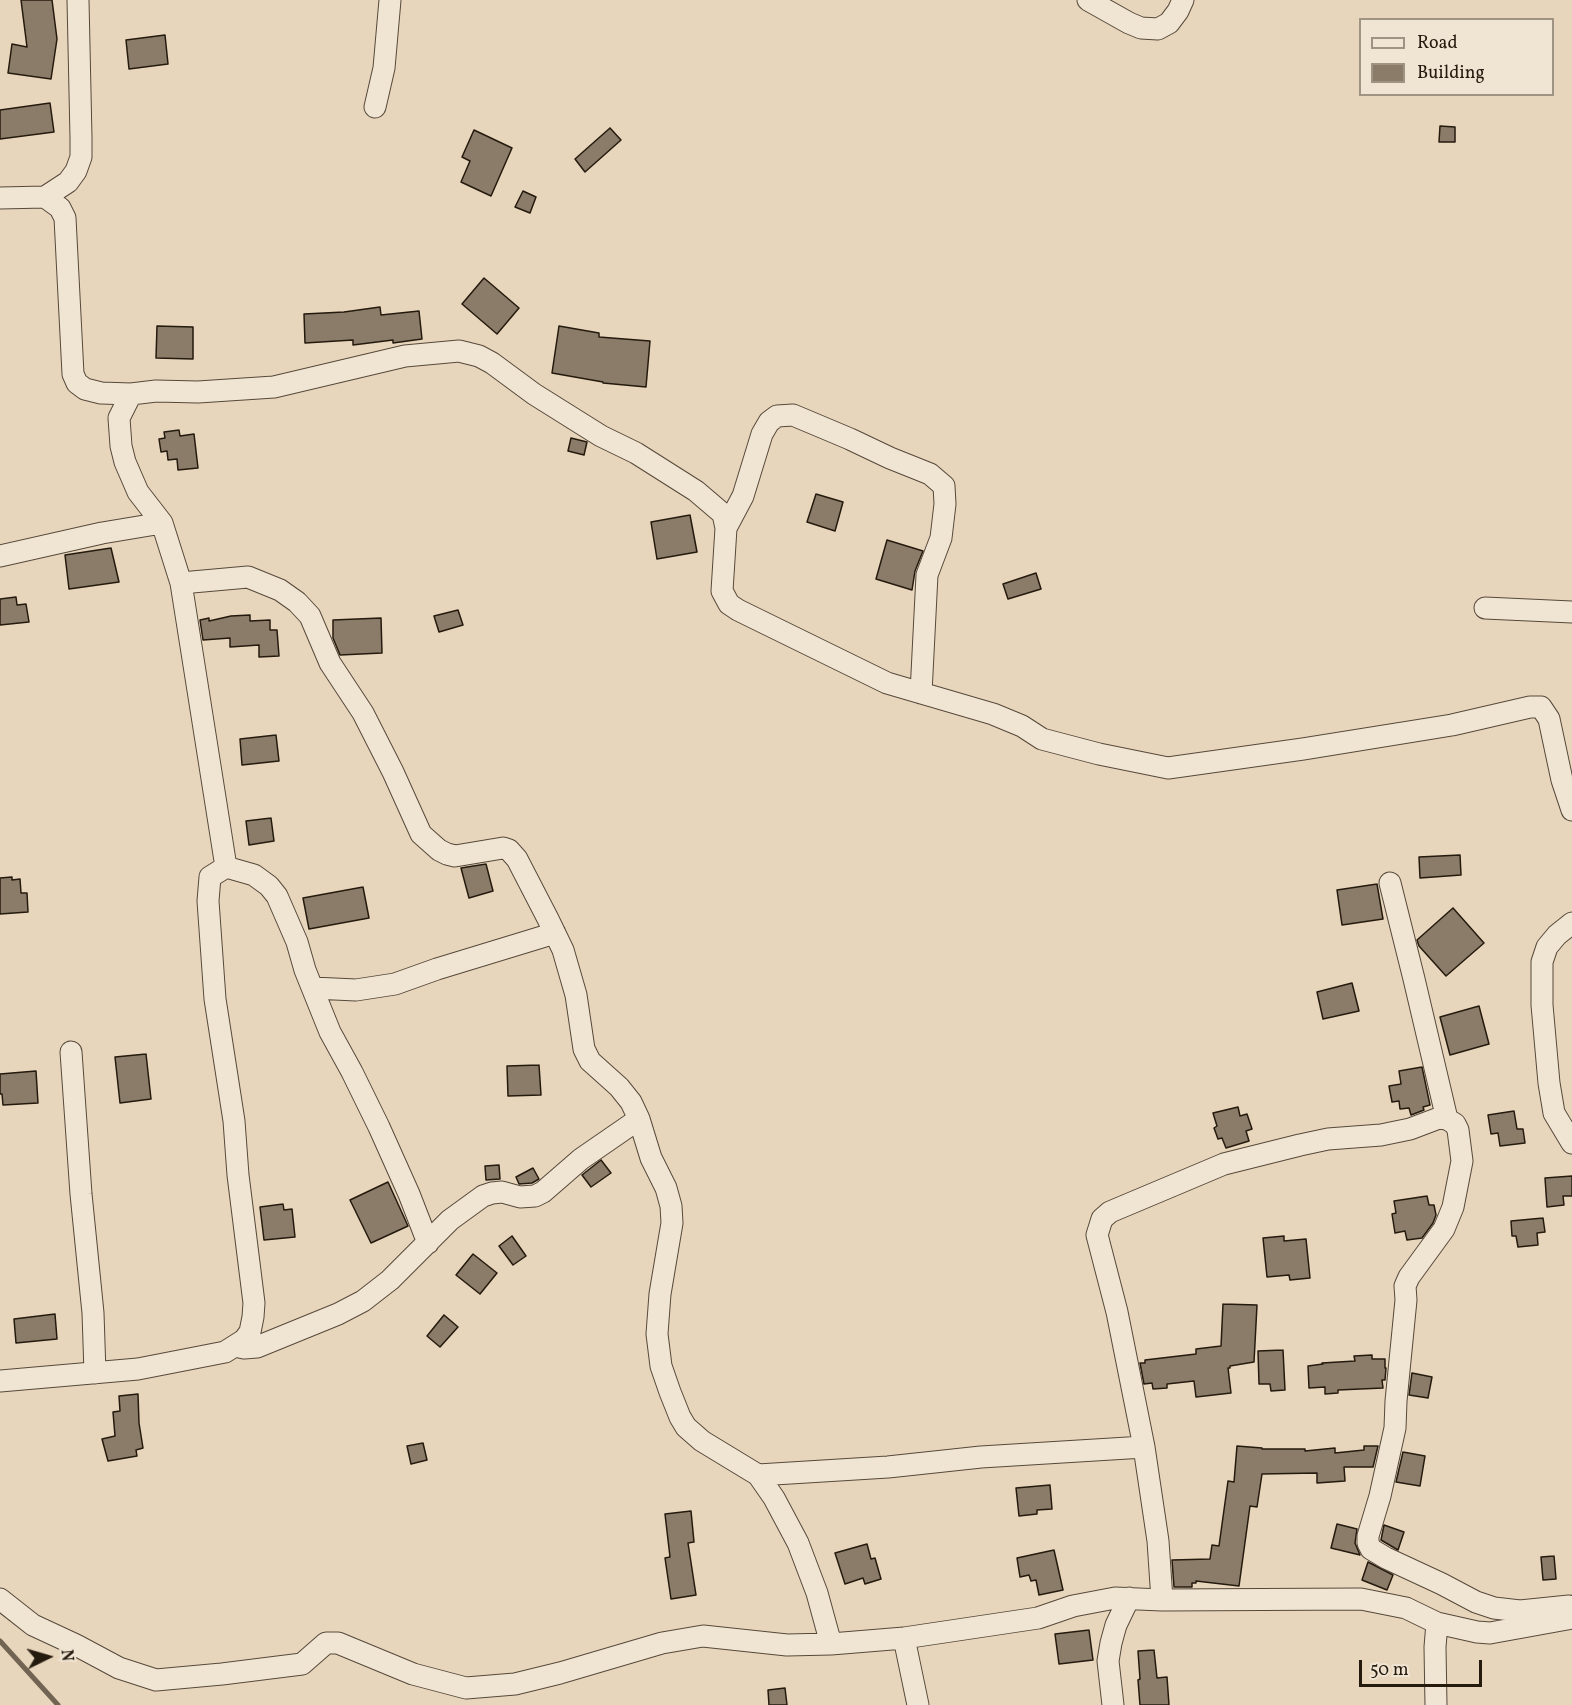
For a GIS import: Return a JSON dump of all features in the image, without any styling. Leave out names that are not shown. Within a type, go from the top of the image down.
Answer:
[{"type":"street","points":[[0,198],[45,197],[68,182],[76,171],[81,158],[78,0]]},
{"type":"street","points":[[375,107],[384,68],[390,0]]},
{"type":"street","points":[[1088,0],[1129,23],[1141,27],[1158,28],[1169,23],[1183,0]]},
{"type":"street","points":[[45,197],[60,208],[65,218],[73,374],[77,383],[85,389],[101,393],[131,394],[274,387],[405,356],[459,351],[479,356],[601,436],[636,453],[696,491],[723,514],[726,528],[722,591],[729,604],[887,682],[993,714],[1022,726],[1042,739],[1168,768],[1452,725],[1530,707],[1541,707],[1549,719],[1562,780],[1572,810]]},
{"type":"street","points":[[131,394],[119,418],[121,446],[138,492],[162,523],[181,583],[226,867]]},
{"type":"street","points":[[726,528],[743,496],[762,434],[769,422],[777,416],[793,415],[930,474],[944,486],[945,504],[941,537],[927,575],[921,693]]},
{"type":"street","points":[[0,556],[102,533],[162,523]]},
{"type":"street","points":[[181,583],[248,577],[280,590],[297,602],[310,616],[330,663],[363,713],[421,834],[439,850],[455,856],[503,848],[509,850],[517,859],[563,950],[576,995],[584,1049],[590,1061],[632,1102],[651,1158],[666,1188],[671,1206],[672,1223],[660,1294],[657,1334],[661,1366],[670,1392],[686,1427],[702,1441],[758,1475],[774,1498],[798,1543],[817,1593],[831,1644]]},
{"type":"street","points":[[1485,608],[1572,612]]},
{"type":"street","points":[[0,1382],[138,1369],[225,1352],[244,1340],[250,1332],[254,1317],[254,1303],[238,1175],[234,1121],[215,999],[208,901],[210,877],[226,867],[254,875],[269,886],[277,896],[297,942],[305,970],[330,1032],[352,1072],[405,1184],[428,1243]]},
{"type":"street","points":[[1390,883],[1447,1119]]},
{"type":"street","points":[[1572,923],[1547,947],[1542,962],[1542,1005],[1554,1113],[1572,1143]]},
{"type":"street","points":[[313,988],[356,990],[394,984],[555,933]]},
{"type":"street","points":[[71,1052],[80,1184],[93,1313],[95,1373]]},
{"type":"street","points":[[1162,1600],[1158,1541],[1144,1447],[1118,1312],[1096,1235],[1102,1219],[1110,1212],[1224,1164],[1328,1139],[1381,1135],[1410,1129],[1439,1118],[1447,1119],[1455,1124],[1458,1130],[1462,1161],[1460,1173],[1453,1208],[1444,1229],[1405,1286],[1406,1300],[1395,1428],[1368,1543],[1371,1549],[1386,1558],[1476,1602],[1494,1608],[1520,1611],[1572,1605]]},
{"type":"street","points":[[235,1346],[257,1347],[338,1314],[363,1301],[390,1281],[450,1220],[483,1196],[502,1192],[527,1197],[535,1196],[543,1192],[581,1159],[639,1119]]},
{"type":"street","points":[[758,1475],[888,1467],[981,1457],[1144,1447]]},
{"type":"street","points":[[0,1599],[33,1625],[119,1668],[156,1680],[302,1664],[326,1643],[338,1643],[413,1674],[466,1688],[515,1684],[662,1643],[703,1636],[788,1645],[904,1638],[1038,1618],[1073,1606],[1115,1598],[1162,1600],[1361,1599],[1406,1608],[1437,1623],[1490,1633],[1572,1618]]},
{"type":"street","points":[[1113,1705],[1108,1661],[1116,1625],[1129,1598]]},
{"type":"street","points":[[1436,1705],[1437,1623]]},
{"type":"street","points":[[904,1638],[918,1705]]},
{"type":"building","points":[[21,0],[52,0],[57,39],[51,79],[8,73],[12,44],[27,47]]},
{"type":"building","points":[[165,35],[168,64],[129,69],[126,40]]},
{"type":"building","points":[[50,103],[54,132],[0,139],[0,110]]},
{"type":"building","points":[[1440,126],[1455,127],[1455,142],[1439,142]]},
{"type":"building","points":[[610,128],[621,140],[585,172],[575,159]]},
{"type":"building","points":[[474,130],[512,148],[491,196],[461,182],[470,161],[462,157]]},
{"type":"building","points":[[523,191],[536,197],[530,213],[515,207]]},
{"type":"building","points":[[484,278],[519,308],[497,334],[462,304]]},
{"type":"building","points":[[380,307],[381,315],[419,311],[422,339],[353,345],[353,340],[305,343],[304,314]]},
{"type":"building","points":[[157,326],[193,327],[193,359],[156,358]]},
{"type":"building","points":[[559,326],[599,333],[599,337],[650,341],[646,387],[603,383],[552,373]]},
{"type":"building","points":[[179,430],[180,436],[194,434],[198,468],[178,470],[177,459],[168,460],[167,451],[161,452],[159,439],[165,438],[164,432]]},
{"type":"building","points":[[571,438],[587,442],[584,455],[568,451]]},
{"type":"building","points":[[816,494],[843,502],[835,531],[807,522]]},
{"type":"building","points":[[690,515],[697,552],[657,559],[651,522]]},
{"type":"building","points":[[887,540],[923,551],[915,571],[912,590],[876,579]]},
{"type":"building","points":[[111,548],[119,582],[69,589],[65,555]]},
{"type":"building","points":[[1036,573],[1041,589],[1008,599],[1003,584]]},
{"type":"building","points":[[16,597],[17,605],[26,604],[29,622],[0,625],[0,599]]},
{"type":"building","points":[[458,610],[463,625],[439,632],[434,616]]},
{"type":"building","points":[[250,615],[250,621],[270,620],[270,630],[277,630],[279,656],[259,657],[259,645],[230,647],[230,638],[203,640],[200,620],[209,618],[209,621]]},
{"type":"building","points":[[381,618],[382,653],[340,655],[333,638],[333,620]]},
{"type":"building","points":[[276,735],[279,761],[242,765],[240,739]]},
{"type":"building","points":[[271,818],[274,841],[249,845],[246,821]]},
{"type":"building","points":[[1460,855],[1461,875],[1420,878],[1419,857]]},
{"type":"building","points":[[486,864],[493,891],[469,898],[461,868]]},
{"type":"building","points":[[12,877],[12,880],[20,879],[21,893],[27,893],[28,912],[0,914],[0,878]]},
{"type":"building","points":[[1377,884],[1383,919],[1342,925],[1337,890]]},
{"type":"building","points":[[363,887],[369,918],[309,929],[303,898]]},
{"type":"building","points":[[1453,908],[1484,943],[1446,976],[1419,946],[1417,940]]},
{"type":"building","points":[[1352,983],[1359,1011],[1323,1019],[1317,992]]},
{"type":"building","points":[[1479,1006],[1489,1044],[1450,1055],[1440,1017]]},
{"type":"building","points":[[146,1054],[151,1099],[120,1103],[115,1057]]},
{"type":"building","points":[[539,1065],[541,1095],[508,1096],[507,1066]]},
{"type":"building","points":[[1422,1067],[1430,1105],[1411,1115],[1409,1108],[1400,1109],[1399,1101],[1392,1102],[1389,1086],[1401,1084],[1399,1071]]},
{"type":"building","points":[[36,1071],[38,1103],[3,1105],[2,1094],[0,1094],[0,1074]]},
{"type":"building","points":[[1238,1107],[1240,1116],[1247,1114],[1252,1129],[1246,1131],[1249,1141],[1226,1148],[1222,1138],[1218,1139],[1214,1128],[1217,1126],[1213,1113]]},
{"type":"building","points":[[1514,1111],[1517,1129],[1523,1129],[1525,1143],[1500,1146],[1498,1133],[1491,1134],[1488,1115]]},
{"type":"building","points":[[601,1160],[611,1173],[591,1187],[582,1175]]},
{"type":"building","points":[[499,1165],[500,1179],[486,1180],[485,1166]]},
{"type":"building","points":[[533,1168],[539,1179],[532,1183],[519,1184],[516,1177]]},
{"type":"building","points":[[1572,1176],[1572,1196],[1563,1196],[1564,1205],[1547,1207],[1545,1178]]},
{"type":"building","points":[[388,1182],[408,1226],[371,1243],[350,1200]]},
{"type":"building","points":[[1427,1196],[1429,1205],[1434,1205],[1436,1215],[1422,1238],[1407,1240],[1405,1231],[1395,1233],[1392,1214],[1396,1213],[1394,1201]]},
{"type":"building","points":[[283,1204],[284,1210],[292,1209],[295,1237],[264,1240],[260,1207]]},
{"type":"building","points":[[1543,1218],[1545,1232],[1537,1233],[1538,1245],[1518,1247],[1516,1236],[1512,1236],[1511,1221]]},
{"type":"building","points":[[512,1236],[526,1256],[513,1265],[499,1246]]},
{"type":"building","points":[[1284,1236],[1284,1241],[1306,1239],[1310,1278],[1290,1280],[1289,1275],[1267,1277],[1263,1238]]},
{"type":"building","points":[[473,1254],[497,1273],[480,1294],[456,1275]]},
{"type":"building","points":[[1223,1304],[1257,1305],[1254,1362],[1228,1368],[1231,1393],[1196,1397],[1194,1381],[1167,1384],[1167,1388],[1153,1389],[1152,1383],[1144,1384],[1140,1363],[1145,1363],[1145,1360],[1196,1354],[1196,1349],[1221,1346]]},
{"type":"building","points":[[55,1314],[57,1339],[16,1343],[14,1319]]},
{"type":"building","points":[[444,1315],[458,1327],[440,1347],[427,1336]]},
{"type":"building","points":[[1283,1350],[1285,1390],[1271,1391],[1270,1384],[1259,1384],[1258,1351]]},
{"type":"building","points":[[1372,1355],[1372,1359],[1385,1359],[1383,1388],[1338,1390],[1338,1393],[1325,1394],[1325,1387],[1309,1388],[1308,1366],[1355,1361],[1354,1356]]},
{"type":"building","points":[[1412,1373],[1432,1377],[1428,1398],[1409,1395]]},
{"type":"building","points":[[138,1394],[143,1448],[136,1450],[137,1456],[108,1461],[102,1439],[115,1436],[113,1412],[120,1411],[119,1396]]},
{"type":"building","points":[[423,1443],[427,1460],[411,1464],[407,1446]]},
{"type":"building","points":[[1237,1446],[1262,1449],[1305,1449],[1305,1451],[1335,1448],[1335,1453],[1364,1450],[1364,1446],[1378,1446],[1373,1467],[1344,1467],[1345,1481],[1317,1483],[1317,1473],[1262,1474],[1257,1507],[1250,1506],[1239,1586],[1196,1581],[1192,1583],[1192,1587],[1174,1587],[1172,1560],[1210,1559],[1212,1545],[1219,1546],[1228,1481],[1234,1482]]},
{"type":"building","points":[[1403,1452],[1425,1456],[1420,1486],[1396,1482]]},
{"type":"building","points":[[1050,1485],[1052,1509],[1037,1510],[1037,1514],[1019,1516],[1016,1488]]},
{"type":"building","points":[[691,1511],[694,1542],[688,1543],[696,1595],[671,1599],[665,1558],[670,1557],[665,1514]]},
{"type":"building","points":[[1337,1524],[1357,1529],[1355,1543],[1360,1555],[1331,1548]]},
{"type":"building","points":[[1384,1525],[1404,1532],[1398,1550],[1381,1540]]},
{"type":"building","points":[[867,1544],[871,1559],[875,1558],[881,1579],[865,1584],[863,1578],[845,1584],[835,1553]]},
{"type":"building","points":[[1054,1550],[1063,1590],[1039,1595],[1036,1580],[1031,1581],[1029,1575],[1020,1577],[1017,1558]]},
{"type":"building","points":[[1554,1556],[1556,1579],[1543,1580],[1541,1557]]},
{"type":"building","points":[[1368,1562],[1393,1575],[1387,1590],[1362,1580]]},
{"type":"building","points":[[1089,1630],[1093,1660],[1059,1664],[1055,1634]]},
{"type":"building","points":[[1154,1650],[1157,1678],[1167,1677],[1169,1705],[1140,1705],[1138,1651]]},
{"type":"building","points":[[785,1688],[787,1705],[769,1705],[768,1690]]},
{"type":"waterway","points":[[0,1641],[58,1705]]}]
